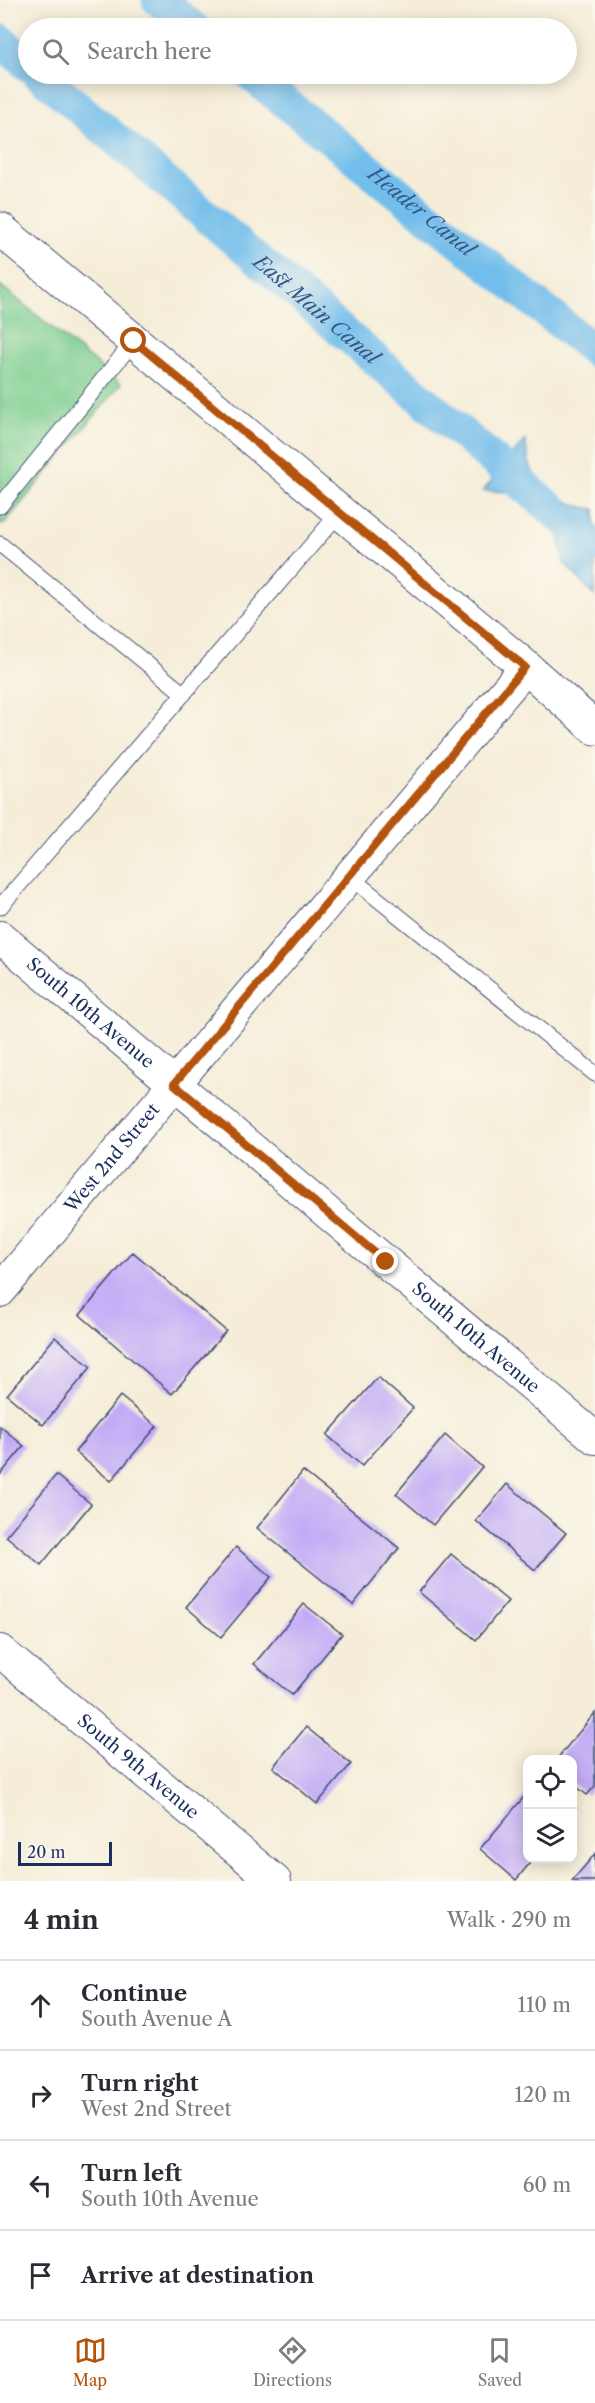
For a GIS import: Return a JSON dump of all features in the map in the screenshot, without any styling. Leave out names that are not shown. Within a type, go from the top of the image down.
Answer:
[{"type":"main road","points":[[0,229],[595,728]]},
{"type":"street","name":"West 2nd Street","points":[[0,1291],[525,667]]},
{"type":"street","name":"South 10th Avenue","points":[[0,937],[595,1438]]},
{"type":"street","name":"South 9th Avenue","points":[[0,1651],[275,1881]]},
{"type":"lane","points":[[0,506],[134,341]]},
{"type":"lane","points":[[0,907],[340,512]]},
{"type":"lane","points":[[0,544],[184,694]]},
{"type":"lane","points":[[349,876],[595,1074]]},
{"type":"green space","points":[[0,285],[121,384],[3,525],[0,523]]},
{"type":"water","points":[[525,440],[531,468],[537,479],[552,492],[569,502],[595,509],[595,596],[564,563],[559,536],[533,502],[511,492],[483,491]]},
{"type":"building","points":[[133,1252],[226,1331],[172,1394],[80,1315]]},
{"type":"building","points":[[55,1337],[91,1367],[43,1425],[7,1395]]},
{"type":"building","points":[[378,1377],[413,1408],[362,1466],[327,1435]]},
{"type":"building","points":[[120,1396],[157,1426],[111,1481],[75,1452]]},
{"type":"building","points":[[0,1426],[24,1446],[0,1475]]},
{"type":"building","points":[[445,1435],[482,1467],[433,1525],[396,1494]]},
{"type":"building","points":[[303,1471],[399,1548],[353,1605],[257,1528]]},
{"type":"building","points":[[56,1475],[91,1504],[41,1565],[6,1536]]},
{"type":"building","points":[[507,1484],[566,1533],[535,1570],[476,1521]]},
{"type":"building","points":[[236,1547],[271,1577],[221,1637],[186,1607]]},
{"type":"building","points":[[451,1554],[508,1601],[476,1640],[419,1592]]},
{"type":"building","points":[[304,1604],[342,1634],[292,1695],[254,1664]]},
{"type":"building","points":[[595,1713],[595,1786],[587,1795],[577,1787],[577,1755],[560,1755]]},
{"type":"building","points":[[306,1727],[351,1764],[317,1804],[273,1767]]},
{"type":"building","points":[[523,1798],[523,1863],[530,1863],[516,1880],[480,1849]]},
{"type":"building","points":[[595,1854],[595,1881],[572,1881]]},
{"type":"waterway","name":"Header Canal","points":[[158,0],[181,18]]},
{"type":"waterway","name":"East Main Canal","points":[[0,40],[18,56]]},
{"type":"waterway","name":"East Main Canal","points":[[51,84],[595,546]]},
{"type":"waterway","name":"Header Canal","points":[[262,84],[595,351]]},
{"type":"route","points":[[134,341],[525,667],[174,1084],[386,1262]]}]
